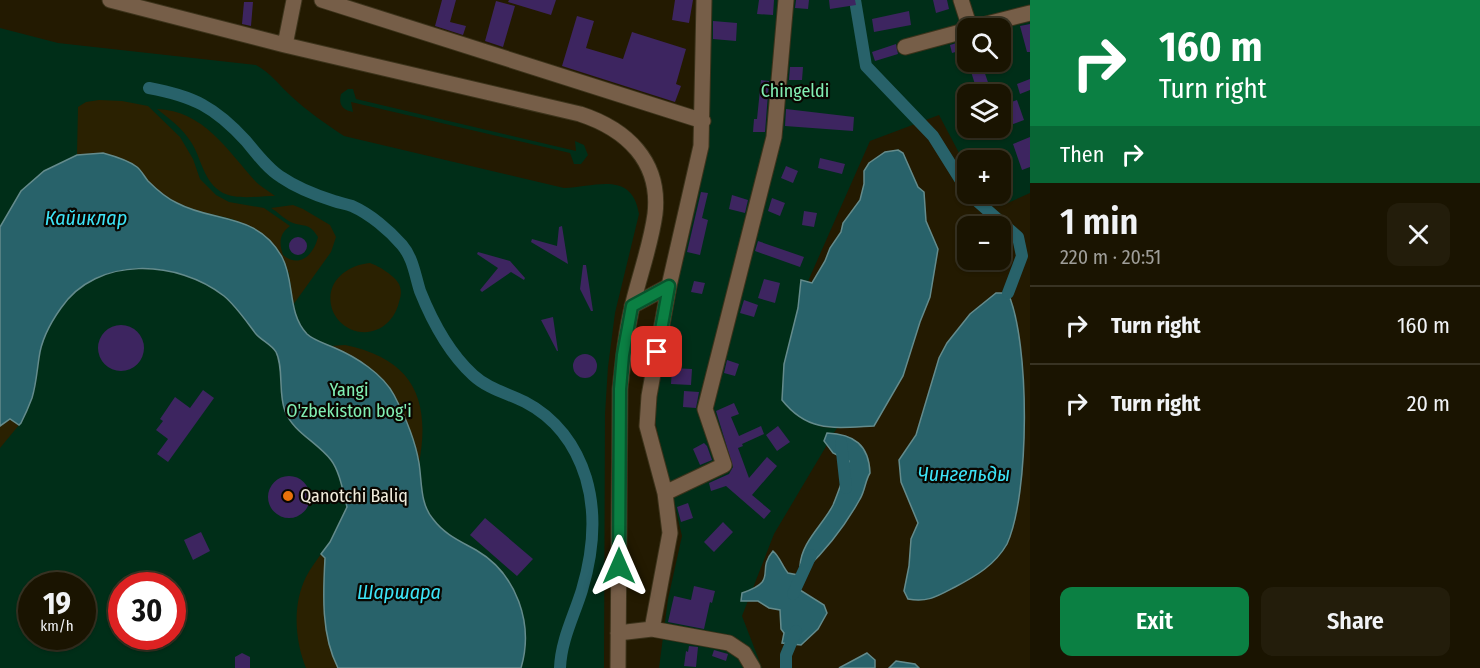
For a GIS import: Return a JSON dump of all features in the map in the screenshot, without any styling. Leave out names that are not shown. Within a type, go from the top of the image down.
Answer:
[{"type":"street","points":[[111,0],[285,45],[580,114],[601,121],[632,142],[642,156],[653,183],[655,213],[632,306],[623,355],[620,389],[618,668]]},
{"type":"street","points":[[285,45],[294,0]]},
{"type":"street","points":[[322,0],[703,121]]},
{"type":"street","points":[[652,629],[670,533],[665,493],[646,426],[649,396],[669,286],[701,146],[704,0]]},
{"type":"street","points":[[665,493],[724,465],[705,409],[774,137],[786,0]]},
{"type":"street","points":[[961,0],[967,18]]},
{"type":"street","points":[[1011,18],[1030,13]]},
{"type":"street","points":[[905,47],[957,33]]},
{"type":"street","points":[[632,306],[669,286]]},
{"type":"street","points":[[618,633],[652,629],[729,643],[744,653],[753,668]]},
{"type":"green space","name":"Chingeldi","points":[[707,0],[1030,0],[1030,193],[1011,202],[1011,150],[957,150],[939,115],[870,141],[809,279],[784,364],[821,427],[837,428],[774,534],[742,616],[762,668],[659,668],[668,599],[682,536],[653,413],[658,353],[702,159]]},
{"type":"green space","name":"Yangi O'zbekiston bog'i","points":[[0,28],[58,43],[256,65],[271,75],[304,107],[344,136],[564,188],[610,184],[629,191],[635,200],[639,214],[615,313],[605,414],[604,668],[0,668]]},
{"type":"green space","points":[[348,89],[353,89],[356,99],[576,151],[575,141],[584,145],[588,155],[581,164],[574,164],[570,153],[351,102],[353,112],[349,111],[342,106],[340,101],[341,94]]},
{"type":"sand","points":[[122,101],[148,106],[180,137],[193,159],[200,179],[216,195],[229,202],[264,208],[290,226],[284,232],[281,243],[283,255],[289,259],[305,258],[310,254],[318,237],[310,227],[290,222],[271,208],[293,205],[330,225],[336,237],[331,252],[293,305],[289,273],[267,238],[253,228],[232,219],[198,211],[177,203],[162,194],[149,182],[85,154],[77,155],[78,107],[86,102]]},
{"type":"sand","points":[[157,109],[188,116],[201,124],[213,134],[256,182],[275,196],[235,196],[223,193],[216,188],[207,177],[187,137]]},
{"type":"sand","points":[[370,263],[394,278],[401,289],[401,296],[396,310],[387,323],[374,331],[359,332],[339,321],[332,309],[331,291],[334,283],[346,271],[361,264]]},
{"type":"sand","points":[[345,345],[368,351],[387,360],[412,385],[419,401],[422,420],[419,464],[407,424],[391,392],[366,367],[330,346]]},
{"type":"sand","points":[[10,419],[19,425],[0,448],[0,426]]},
{"type":"sand","points":[[321,554],[325,558],[326,628],[332,655],[338,668],[306,668],[297,635],[297,611],[302,588]]},
{"type":"water","points":[[898,150],[903,153],[918,187],[924,192],[926,221],[938,249],[930,297],[903,376],[874,426],[835,427],[812,423],[792,411],[782,400],[784,364],[798,308],[801,280],[812,283],[825,261],[830,248],[841,232],[843,223],[860,200],[864,171],[869,163],[885,152]]},
{"type":"water","name":"Кайиклар","points":[[103,153],[121,158],[133,165],[154,187],[173,201],[206,214],[248,225],[260,232],[282,257],[289,276],[296,316],[307,334],[352,356],[368,367],[389,387],[406,419],[415,445],[422,493],[429,513],[448,533],[490,560],[512,586],[519,602],[525,634],[521,668],[338,668],[332,655],[326,628],[325,558],[321,554],[330,542],[347,507],[339,476],[331,460],[299,431],[285,411],[280,365],[276,352],[256,334],[224,296],[205,284],[184,275],[162,270],[139,269],[116,271],[95,279],[76,291],[57,313],[44,338],[33,393],[21,423],[19,425],[10,419],[0,426],[0,227],[21,191],[44,171],[77,155]]},
{"type":"water","name":"Чингельды","points":[[996,293],[1008,293],[1015,316],[1023,381],[1023,456],[1015,521],[1007,544],[997,558],[984,569],[938,596],[921,600],[908,599],[904,591],[911,539],[918,523],[901,482],[899,460],[916,435],[939,358],[947,343],[970,314]]},
{"type":"water","points":[[827,433],[845,436],[858,443],[867,455],[870,473],[862,496],[848,519],[805,570],[800,566],[804,549],[833,505],[849,461],[833,453],[824,441]]},
{"type":"water","points":[[773,551],[788,573],[798,575],[800,590],[824,605],[827,613],[818,629],[801,645],[782,643],[784,633],[781,629],[780,610],[769,608],[758,601],[741,601],[742,593],[754,588],[764,580],[768,558]]},
{"type":"water","points":[[867,653],[875,660],[875,668],[839,668]]},
{"type":"water","points":[[896,661],[915,664],[919,668],[889,668]]},
{"type":"building","points":[[442,0],[456,0],[450,22],[466,26],[463,35],[435,26]]},
{"type":"building","points":[[509,0],[556,0],[551,15],[508,2]]},
{"type":"building","points":[[675,0],[693,0],[689,23],[672,20]]},
{"type":"building","points":[[759,0],[774,0],[773,15],[757,14]]},
{"type":"building","points":[[796,0],[809,0],[808,9],[795,8]]},
{"type":"building","points":[[829,0],[855,0],[856,5],[830,9]]},
{"type":"building","points":[[933,0],[947,0],[949,9],[936,13]]},
{"type":"building","points":[[496,1],[515,6],[503,47],[485,41]]},
{"type":"building","points":[[244,2],[253,2],[251,26],[242,24]]},
{"type":"building","points":[[909,11],[911,25],[874,32],[872,19]]},
{"type":"building","points":[[577,16],[594,21],[586,48],[623,59],[632,32],[686,49],[676,84],[681,86],[675,102],[562,66]]},
{"type":"building","points":[[713,21],[737,23],[736,41],[713,39]]},
{"type":"building","points":[[1030,24],[1030,52],[1027,52],[1020,26]]},
{"type":"building","points":[[957,43],[957,52],[952,53],[950,45]]},
{"type":"building","points":[[896,44],[898,54],[875,61],[872,52]]},
{"type":"building","points":[[790,67],[803,67],[802,80],[789,80]]},
{"type":"building","points":[[971,72],[984,72],[989,84],[975,84]]},
{"type":"building","points":[[1030,79],[1030,90],[1020,94],[1017,84]]},
{"type":"building","points":[[761,80],[769,81],[765,132],[753,132],[754,119],[757,119]]},
{"type":"building","points":[[1017,100],[1024,120],[1011,125],[1011,102]]},
{"type":"building","points":[[786,109],[854,117],[853,131],[785,126]]},
{"type":"building","points":[[1030,137],[1030,167],[1022,170],[1013,144]]},
{"type":"building","points":[[820,158],[845,164],[842,174],[818,168]]},
{"type":"building","points":[[786,166],[798,171],[793,183],[781,178]]},
{"type":"building","points":[[701,192],[708,193],[702,218],[708,220],[700,255],[687,252]]},
{"type":"building","points":[[732,195],[748,200],[745,213],[729,209]]},
{"type":"building","points":[[772,198],[785,203],[780,216],[768,211]]},
{"type":"building","points":[[804,211],[817,213],[814,227],[802,225]]},
{"type":"building","points":[[562,226],[568,264],[531,242],[532,239],[557,246],[559,227]]},
{"type":"building","points":[[298,237],[304,240],[307,246],[304,252],[298,255],[292,252],[289,246],[292,240]]},
{"type":"building","points":[[758,241],[804,257],[800,267],[755,251]]},
{"type":"building","points":[[478,252],[510,261],[525,278],[524,280],[511,272],[482,292],[480,290],[498,268],[477,254]]},
{"type":"building","points":[[583,265],[586,265],[593,311],[580,289]]},
{"type":"building","points":[[764,279],[780,283],[775,303],[758,298]]},
{"type":"building","points":[[694,281],[705,283],[702,294],[691,292]]},
{"type":"building","points":[[744,300],[758,305],[754,317],[740,313]]},
{"type":"building","points":[[553,317],[558,351],[541,320]]},
{"type":"building","points":[[121,325],[137,332],[144,348],[137,364],[121,371],[105,364],[98,348],[105,332]]},
{"type":"building","points":[[585,354],[593,358],[597,366],[593,374],[585,378],[577,374],[573,366],[577,358]]},
{"type":"building","points":[[727,360],[739,364],[735,376],[724,373]]},
{"type":"building","points":[[672,368],[692,369],[691,385],[671,384]]},
{"type":"building","points":[[203,390],[214,398],[168,462],[157,454],[168,439],[156,430],[163,421],[160,419],[175,397],[190,408]]},
{"type":"building","points":[[684,391],[699,392],[696,408],[683,407]]},
{"type":"building","points":[[734,403],[739,414],[731,417],[739,436],[761,426],[764,434],[738,448],[749,478],[767,457],[777,466],[752,495],[771,511],[764,519],[726,486],[711,491],[709,483],[729,474],[733,467],[716,411]]},
{"type":"building","points":[[778,426],[790,442],[777,451],[766,435]]},
{"type":"building","points":[[704,443],[712,460],[700,465],[693,449]]},
{"type":"building","points":[[289,476],[297,477],[304,482],[309,489],[309,505],[304,512],[297,517],[289,518],[281,517],[274,512],[269,505],[268,497],[269,489],[274,482],[281,477]]},
{"type":"building","points":[[688,503],[693,518],[681,522],[677,507]]},
{"type":"building","points":[[485,518],[533,559],[517,576],[470,535]]},
{"type":"building","points":[[723,522],[733,532],[714,552],[704,542]]},
{"type":"building","points":[[201,532],[210,551],[193,560],[184,540]]},
{"type":"building","points":[[694,586],[715,591],[704,629],[668,622],[674,596],[691,600]]},
{"type":"building","points":[[689,646],[698,647],[696,667],[684,666]]},
{"type":"building","points":[[714,650],[728,654],[726,661],[712,656]]},
{"type":"building","points":[[242,653],[250,657],[250,668],[235,668],[235,657]]},
{"type":"waterway","points":[[855,0],[866,66],[933,136],[957,174]]},
{"type":"waterway","points":[[149,88],[191,99],[213,111],[235,129],[266,165],[281,177],[313,194],[352,206],[379,223],[397,239],[409,255],[430,314],[449,347],[464,366],[485,384],[536,409],[563,434],[577,455],[586,478],[592,506],[592,534],[586,576],[565,638],[560,668]]},
{"type":"waterway","points":[[980,204],[1018,237],[1022,256],[1008,293]]},
{"type":"waterway","points":[[841,443],[846,488]]},
{"type":"waterway","points":[[793,594],[811,555]]},
{"type":"waterway","points":[[786,668],[786,655],[796,631]]},
{"type":"place","name":"Qanotchi Baliq","points":[[288,496]]},
{"type":"route","points":[[619,566],[620,389],[623,355],[632,306],[669,286],[657,352]]},
{"type":"water label","name":"Шаршара","points":[[399,592]]}]
